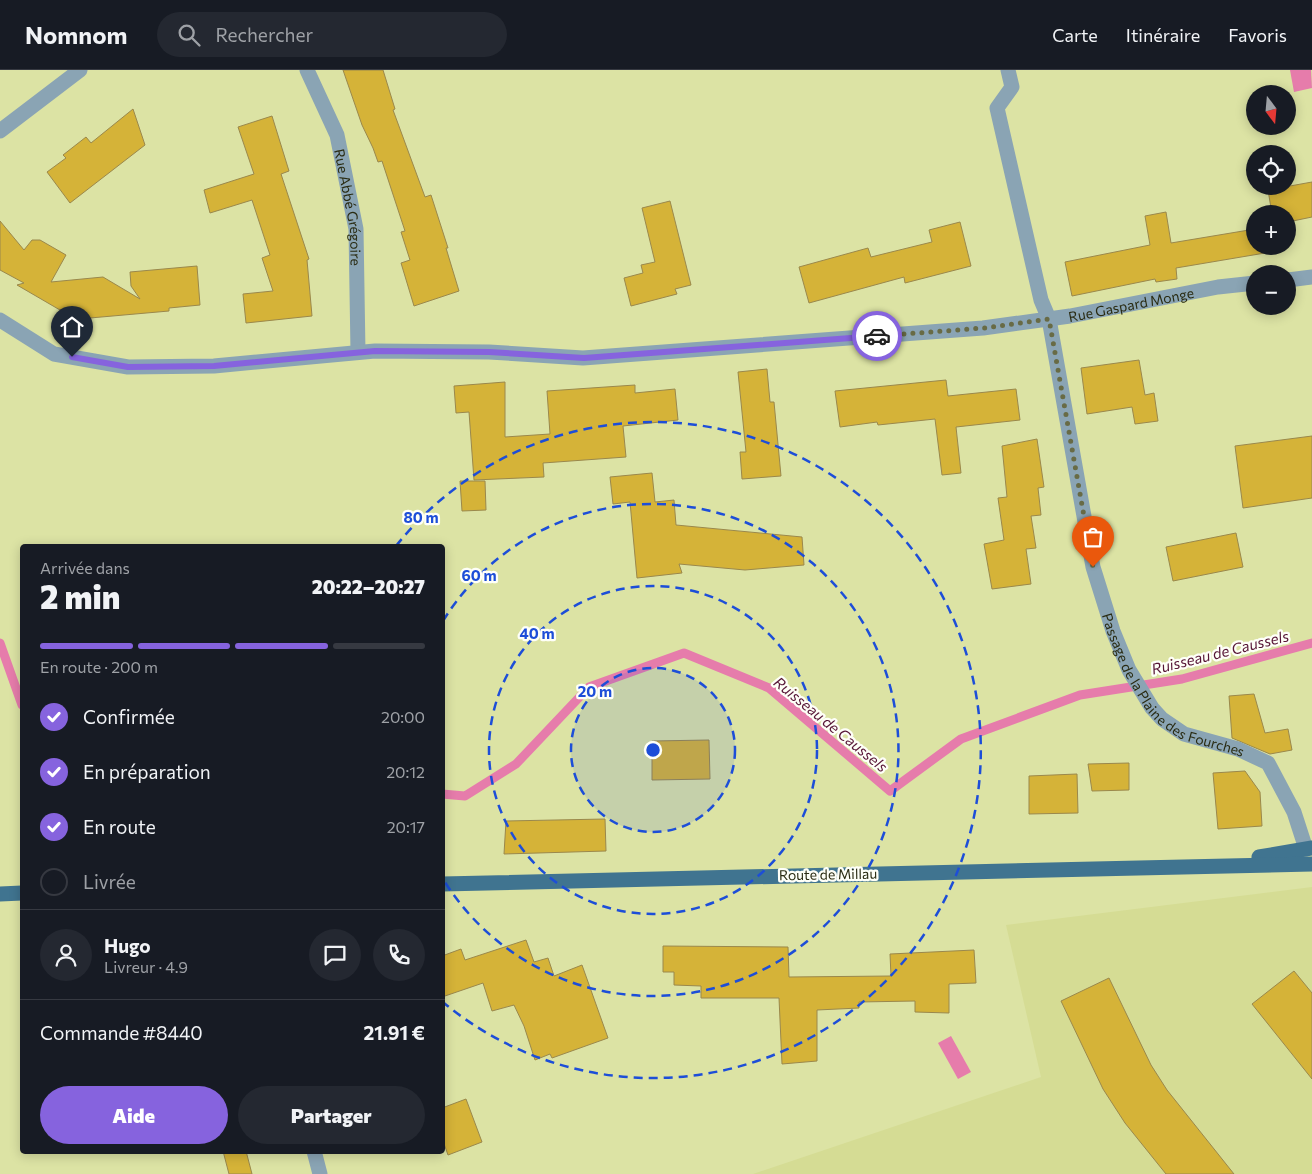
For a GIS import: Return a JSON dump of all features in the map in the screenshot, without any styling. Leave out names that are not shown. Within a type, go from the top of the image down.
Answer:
[{"type":"main road","name":"Route de Millau","points":[[1214,865],[1309,849]]},
{"type":"main road","name":"Route de Millau","points":[[445,884],[1312,864]]},
{"type":"main road","points":[[0,894],[20,894]]},
{"type":"street","points":[[0,131],[80,70]]},
{"type":"street","name":"Rue Abbé Grégoire","points":[[307,70],[337,135],[356,229],[358,352]]},
{"type":"street","name":"Passage de la Plaine des Fourches","points":[[1008,70],[1012,87],[997,108],[1041,300],[1049,319],[1093,567],[1113,631],[1128,670],[1152,708],[1162,719],[1184,734],[1238,749],[1268,763],[1294,812],[1309,849]]},
{"type":"street","points":[[1296,279],[1312,277]]},
{"type":"street","name":"Rue Gaspard Monge","points":[[0,320],[54,354],[128,367],[214,366],[375,351],[489,352],[584,358],[984,328],[1070,316],[1218,287],[1246,284]]},
{"type":"street","points":[[315,1154],[320,1174]]},
{"type":"shaded area","points":[[1290,70],[1311,70],[1312,88],[1296,92],[1296,85],[1293,85]]},
{"type":"shaded area","points":[[1312,887],[1312,1174],[753,1174],[1041,1077],[1006,925]]},
{"type":"shaded area","points":[[951,1036],[971,1072],[958,1079],[938,1043]]},
{"type":"building","points":[[343,70],[383,70],[395,109],[393,110],[425,197],[431,195],[459,291],[414,306],[401,263],[410,260],[401,232],[405,231],[382,161],[378,162],[362,125]]},
{"type":"building","points":[[133,109],[145,145],[70,203],[47,172],[66,158],[63,155],[86,137],[91,143]]},
{"type":"building","points":[[272,116],[289,171],[281,174],[309,259],[307,260],[312,316],[246,323],[243,294],[273,291],[262,258],[270,255],[252,200],[210,213],[204,190],[254,174],[238,127]]},
{"type":"building","points":[[1312,182],[1312,217],[1296,220],[1296,205],[1270,205],[1269,195],[1296,195],[1296,185]]},
{"type":"building","points":[[670,201],[691,285],[675,289],[677,294],[631,306],[624,278],[643,273],[641,265],[655,262],[642,208]]},
{"type":"building","points":[[1166,212],[1171,243],[1246,230],[1246,255],[1253,255],[1176,268],[1177,279],[1156,282],[1155,279],[1072,296],[1065,262],[1150,245],[1145,216]]},
{"type":"building","points":[[0,221],[24,250],[32,240],[40,240],[66,255],[51,282],[103,277],[140,299],[131,286],[130,272],[197,266],[200,305],[169,308],[169,311],[90,318],[60,310],[17,285],[24,283],[0,270]]},
{"type":"building","points":[[960,222],[971,266],[905,283],[904,277],[809,303],[799,267],[868,248],[871,257],[932,242],[929,230]]},
{"type":"building","points":[[1139,360],[1145,395],[1154,393],[1158,421],[1135,424],[1132,407],[1087,414],[1081,368]]},
{"type":"building","points":[[767,369],[770,402],[774,402],[781,476],[742,479],[740,452],[746,452],[738,372]]},
{"type":"building","points":[[946,380],[948,396],[1016,389],[1020,420],[956,427],[961,473],[942,475],[935,419],[878,425],[877,422],[840,427],[835,391]]},
{"type":"building","points":[[505,382],[505,437],[550,434],[547,391],[635,385],[635,393],[675,389],[678,420],[623,426],[626,457],[543,463],[544,477],[474,480],[469,412],[456,413],[454,386]]},
{"type":"building","points":[[1312,436],[1312,498],[1243,508],[1235,446]]},
{"type":"building","points":[[1037,439],[1044,487],[1038,488],[1041,515],[1031,516],[1036,548],[1026,549],[1031,584],[992,589],[984,544],[1004,540],[998,498],[1007,497],[1002,446]]},
{"type":"building","points":[[652,473],[655,502],[674,500],[676,525],[802,537],[804,565],[745,570],[679,564],[682,573],[637,578],[630,502],[613,504],[610,477]]},
{"type":"building","points":[[460,481],[485,481],[486,510],[462,511]]},
{"type":"building","points":[[1236,533],[1243,567],[1173,581],[1166,547]]},
{"type":"building","points":[[1254,694],[1265,733],[1288,729],[1292,750],[1270,754],[1232,738],[1229,696]]},
{"type":"building","points":[[709,740],[710,779],[652,780],[652,741]]},
{"type":"building","points":[[1129,763],[1129,790],[1092,791],[1088,764]]},
{"type":"building","points":[[1245,771],[1260,792],[1262,826],[1218,829],[1213,773]]},
{"type":"building","points":[[1077,774],[1078,813],[1029,814],[1029,776]]},
{"type":"building","points":[[605,819],[606,851],[504,854],[506,821]]},
{"type":"building","points":[[526,940],[534,962],[548,958],[554,976],[582,965],[608,1038],[552,1058],[550,1054],[535,1060],[524,1026],[514,1005],[492,1011],[483,983],[445,996],[445,955],[461,949],[465,960]]},
{"type":"building","points":[[663,946],[788,947],[789,977],[891,976],[890,954],[974,950],[976,983],[949,984],[949,1013],[915,1012],[915,1001],[859,1002],[859,1008],[817,1010],[817,1061],[782,1064],[779,998],[701,998],[701,986],[674,985],[674,972],[663,972]]},
{"type":"building","points":[[1294,971],[1312,993],[1312,1079],[1252,1004]]},
{"type":"building","points":[[1109,978],[1151,1065],[1167,1090],[1234,1174],[1166,1174],[1125,1123],[1103,1089],[1061,1001]]},
{"type":"building","points":[[466,1099],[482,1142],[448,1155],[445,1146],[445,1107]]},
{"type":"building","points":[[224,1154],[247,1154],[252,1174],[229,1174]]},
{"type":"waterway","name":"Ruisseau de Caussels","points":[[0,643],[20,699]]},
{"type":"waterway","name":"Ruisseau de Caussels","points":[[445,794],[465,796],[516,764],[589,687],[684,653],[769,688],[890,791],[961,739],[1080,695],[1182,679],[1312,643]]},
{"type":"way so far","points":[[877,336],[984,328],[1049,319],[1093,567]]},
{"type":"route","points":[[72,357],[128,367],[214,366],[375,351],[489,352],[584,358],[877,336]]}]
